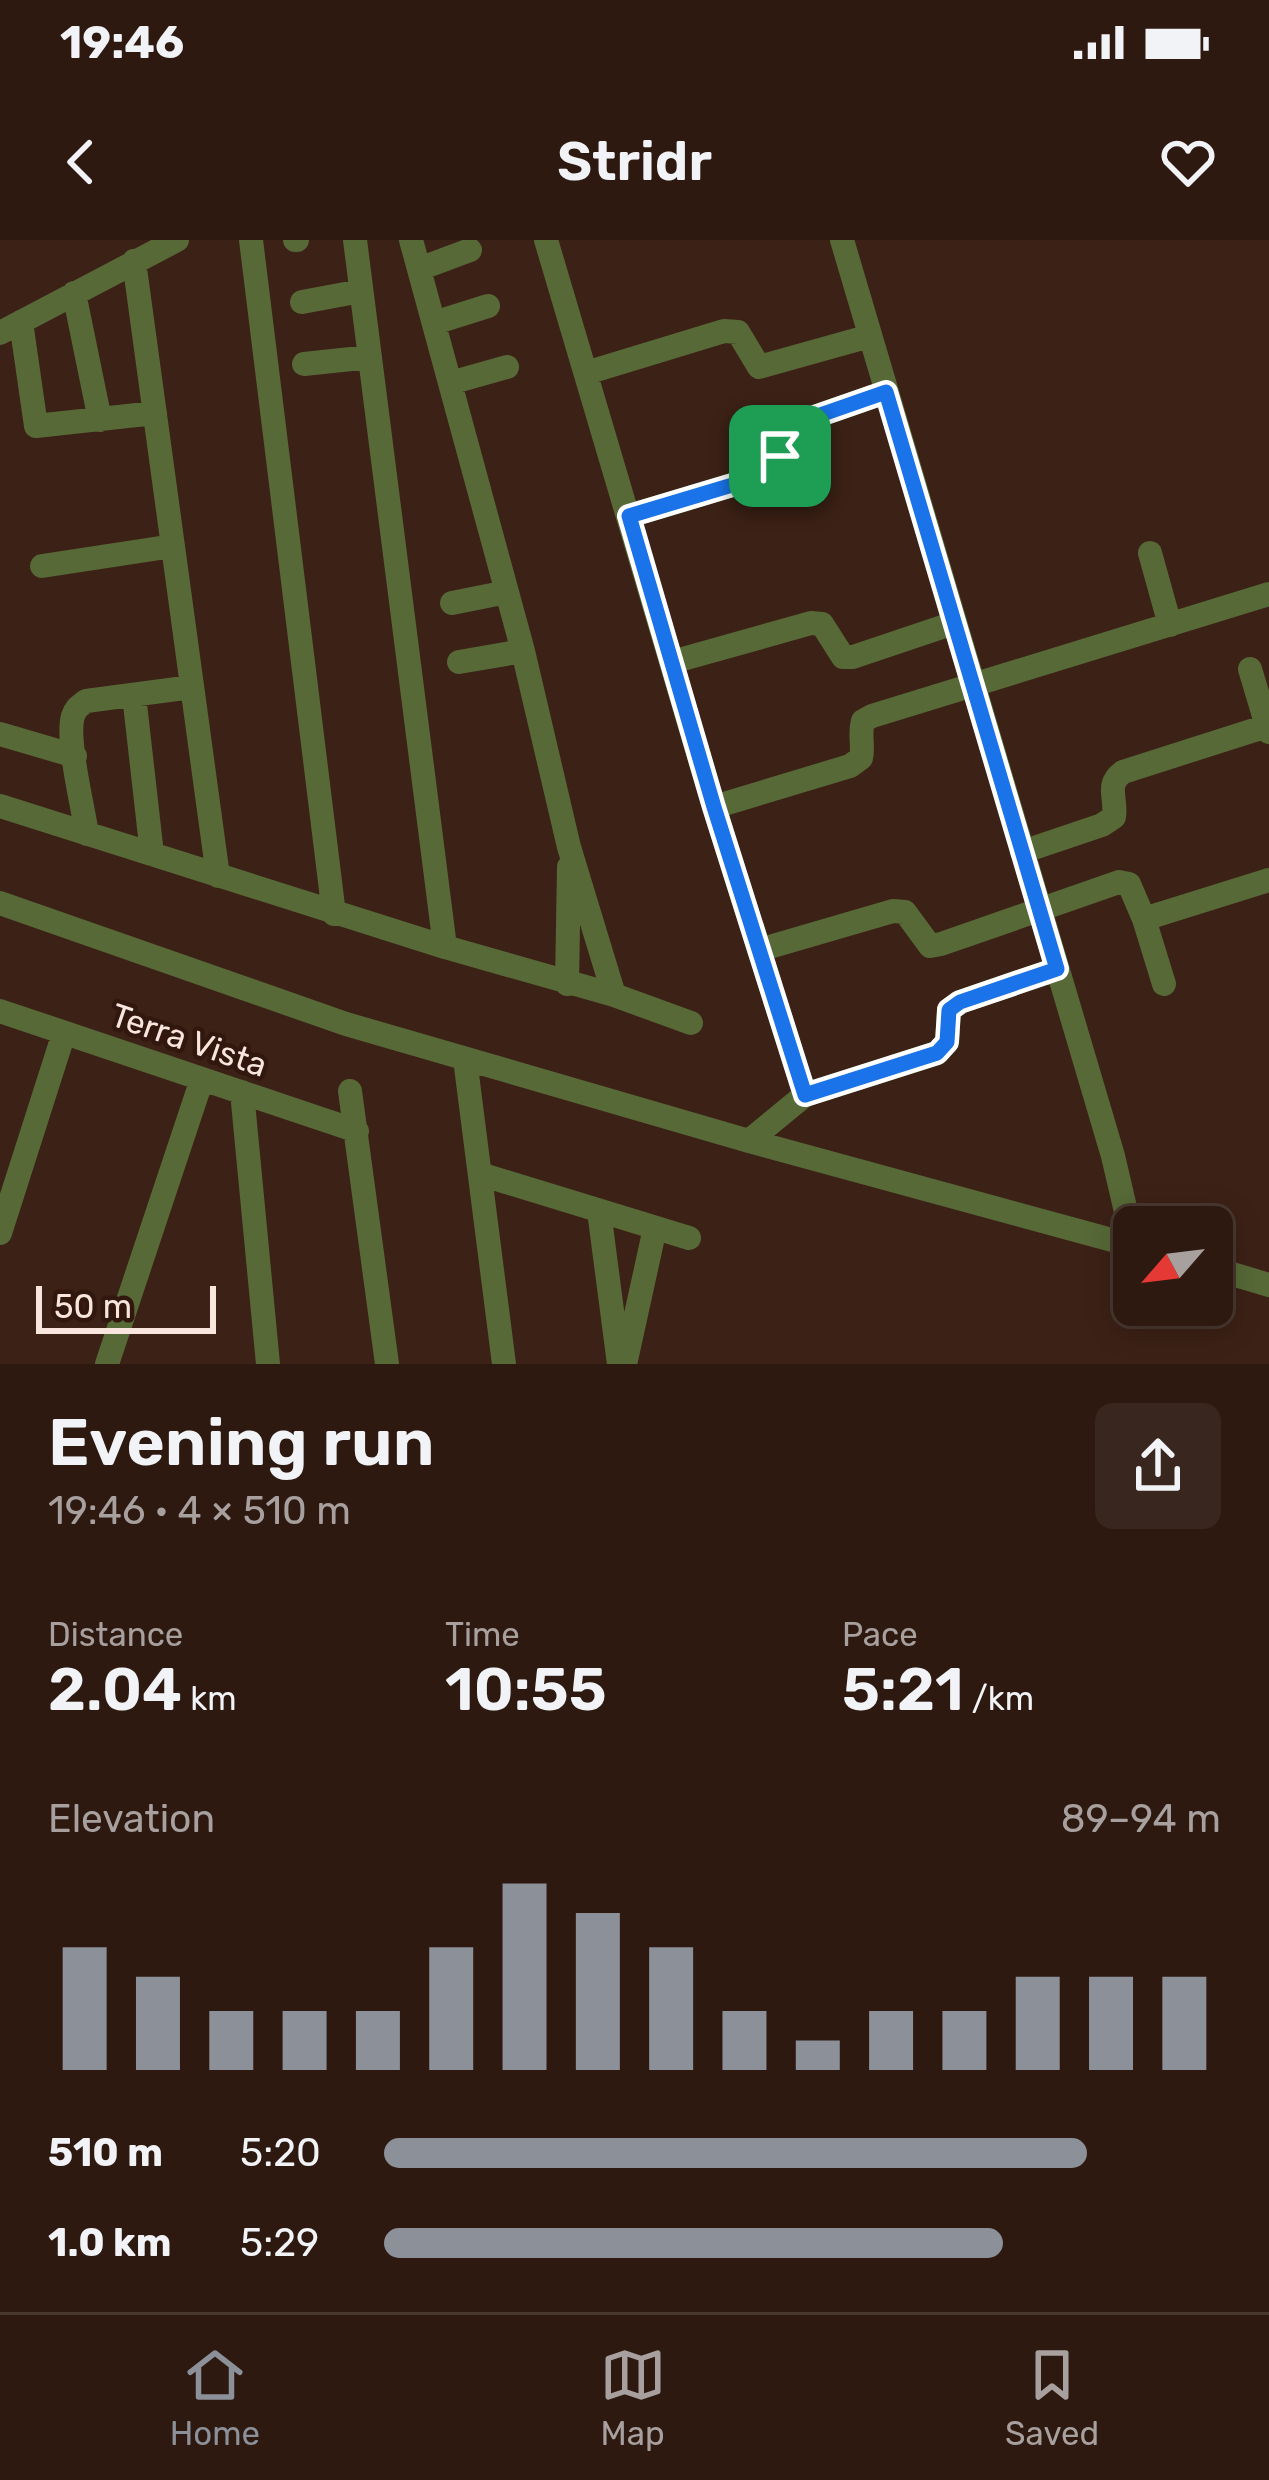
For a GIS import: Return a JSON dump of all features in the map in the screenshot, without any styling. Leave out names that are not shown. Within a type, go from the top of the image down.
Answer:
[{"type":"street","points":[[155,413],[36,426],[10,327],[177,240]]},
{"type":"street","points":[[251,240],[334,914]]},
{"type":"street","points":[[355,240],[445,947]]},
{"type":"street","points":[[411,240],[523,651],[569,847],[614,995]]},
{"type":"street","points":[[546,240],[805,1095]]},
{"type":"street","points":[[0,903],[346,1024],[749,1142],[1134,1246],[1113,1156],[842,240]]},
{"type":"street","points":[[419,269],[470,250]]},
{"type":"street","points":[[134,261],[218,876]]},
{"type":"street","points":[[302,302],[362,291]]},
{"type":"street","points":[[74,293],[100,420]]},
{"type":"street","points":[[434,323],[488,306]]},
{"type":"street","points":[[586,373],[724,331],[738,332],[759,367],[870,336]]},
{"type":"street","points":[[304,364],[370,357]]},
{"type":"street","points":[[450,383],[507,367]]},
{"type":"street","points":[[629,516],[769,474],[778,469],[777,430],[886,392]]},
{"type":"street","points":[[42,566],[173,546]]},
{"type":"street","points":[[1150,553],[1169,626]]},
{"type":"street","points":[[452,603],[507,592]]},
{"type":"street","points":[[714,807],[850,766],[861,758],[863,721],[1269,594]]},
{"type":"street","points":[[672,662],[811,623],[822,624],[842,657],[854,657],[954,623]]},
{"type":"street","points":[[459,662],[523,651]]},
{"type":"street","points":[[1022,852],[1114,817],[1111,789],[1114,778],[1123,772],[1268,729],[1250,669]]},
{"type":"street","points":[[87,834],[72,717],[78,706],[86,701],[192,687]]},
{"type":"street","points":[[134,694],[152,854]]},
{"type":"street","points":[[0,734],[75,756]]},
{"type":"street","points":[[0,806],[692,1023]]},
{"type":"street","points":[[567,984],[569,847]]},
{"type":"street","points":[[1144,919],[1269,880]]},
{"type":"street","points":[[759,950],[893,911],[905,912],[930,946],[1119,882],[1129,884],[1165,984]]},
{"type":"street","points":[[749,1142],[805,1095],[937,1053],[947,1042],[949,1010],[960,1002],[1057,969]]},
{"type":"street","name":"Terra Vista","points":[[0,1011],[357,1131]]},
{"type":"street","points":[[0,1234],[64,1033]]},
{"type":"street","points":[[465,1059],[504,1364]]},
{"type":"street","points":[[106,1364],[202,1078]]},
{"type":"street","points":[[350,1091],[386,1364]]},
{"type":"street","points":[[242,1092],[268,1364]]},
{"type":"street","points":[[480,1174],[688,1238]]},
{"type":"street","points":[[599,1211],[622,1364]]},
{"type":"street","points":[[622,1364],[655,1228]]},
{"type":"street","points":[[1233,1274],[1269,1285]]},
{"type":"street","points":[[256,1364],[265,1337]]},
{"type":"route","points":[[886,392],[1057,969],[960,1002],[949,1010],[947,1042],[937,1053],[805,1095],[629,516],[769,474],[778,469],[780,456],[775,440],[777,430],[785,425],[886,392]]}]
